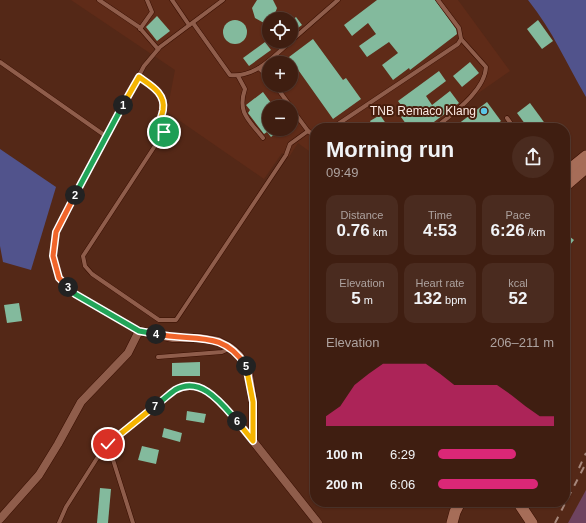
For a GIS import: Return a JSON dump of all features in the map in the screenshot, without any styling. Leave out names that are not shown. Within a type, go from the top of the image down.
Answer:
[{"type":"main road","points":[[570,169],[586,156]]},
{"type":"main road","points":[[570,182],[586,168]]},
{"type":"main road","points":[[452,523],[458,507]]},
{"type":"main road","points":[[521,507],[532,523]]},
{"type":"street","points":[[0,519],[39,475],[81,402],[128,353],[139,331],[173,338],[200,338],[218,341],[231,348],[239,355],[248,369],[253,402],[253,441],[318,523]]},
{"type":"lane","points":[[99,0],[140,29],[158,49]]},
{"type":"lane","points":[[140,29],[152,12],[147,0]]},
{"type":"lane","points":[[172,0],[230,75],[238,76],[254,72],[283,48]]},
{"type":"lane","points":[[139,331],[75,294],[59,278],[53,256],[56,232],[144,66],[158,49],[223,0]]},
{"type":"lane","points":[[329,0],[332,5]]},
{"type":"lane","points":[[298,35],[338,0]]},
{"type":"lane","points":[[438,0],[459,28],[462,38],[486,67],[486,74],[467,102],[441,123]]},
{"type":"lane","points":[[340,123],[458,44],[462,38]]},
{"type":"lane","points":[[0,62],[107,137]]},
{"type":"lane","points":[[259,68],[262,71]]},
{"type":"lane","points":[[238,76],[245,89],[242,100],[243,113],[263,138]]},
{"type":"lane","points":[[139,77],[156,88],[163,98],[163,108],[159,125],[164,132],[83,256],[84,266],[92,274],[159,320],[176,320],[286,155],[290,144],[308,131],[298,117]]},
{"type":"lane","points":[[507,118],[510,123]]},
{"type":"lane","points":[[158,357],[222,352],[231,348]]},
{"type":"lane","points":[[59,523],[66,507],[101,452],[108,444],[176,390],[189,386],[201,388],[215,396],[253,441]]},
{"type":"lane","points":[[108,444],[133,523]]},
{"type":"shaded area","points":[[71,0],[458,0],[510,71],[435,123],[310,123],[310,152],[298,143],[289,157],[282,153],[264,179],[167,112],[175,70]]},
{"type":"shaded area","points":[[586,490],[586,523],[568,523]]},
{"type":"water","points":[[528,0],[586,0],[586,97],[545,23]]},
{"type":"water","points":[[0,149],[56,187],[31,270],[3,262],[0,246]]},
{"type":"building","points":[[257,0],[273,0],[277,8],[276,12],[262,12],[262,22],[255,18],[252,8]]},
{"type":"building","points":[[377,0],[435,0],[456,29],[457,34],[410,70],[409,68],[393,80],[382,65],[398,53],[389,42],[367,57],[359,46],[376,34],[368,23],[352,36],[344,25]]},
{"type":"building","points":[[157,16],[170,31],[157,41],[146,27]]},
{"type":"building","points":[[235,20],[244,23],[247,32],[244,41],[235,44],[226,41],[223,32],[226,23]]},
{"type":"building","points":[[298,20],[302,25],[298,28]]},
{"type":"building","points":[[538,20],[553,41],[542,49],[527,29]]},
{"type":"building","points":[[313,39],[343,80],[346,78],[361,99],[333,119],[298,70],[298,56],[290,56]]},
{"type":"building","points":[[262,44],[262,48],[270,48],[271,50],[249,66],[243,58]]},
{"type":"building","points":[[470,62],[479,73],[462,87],[453,76]]},
{"type":"building","points":[[439,71],[446,81],[426,96],[432,105],[450,91],[459,103],[433,123],[405,123],[401,117],[407,113],[398,101]]},
{"type":"building","points":[[263,92],[269,100],[262,100],[262,131],[248,113],[250,110],[246,105]]},
{"type":"building","name":"TNB Remaco Klang","points":[[487,102],[501,121],[498,123],[460,123]]},
{"type":"building","points":[[530,103],[544,123],[524,123],[517,113]]},
{"type":"building","points":[[380,115],[386,123],[371,123],[370,121]]},
{"type":"building","points":[[570,237],[574,240],[570,245]]},
{"type":"building","points":[[19,303],[22,321],[7,323],[4,305]]},
{"type":"building","points":[[200,362],[200,376],[172,376],[172,363]]},
{"type":"building","points":[[187,411],[206,414],[204,423],[186,420]]},
{"type":"building","points":[[164,428],[182,433],[180,442],[162,437]]},
{"type":"building","points":[[142,446],[159,450],[156,464],[138,460]]},
{"type":"building","points":[[100,488],[111,489],[108,523],[97,523]]},
{"type":"railway","points":[[579,468],[586,453]]},
{"type":"railway","points":[[570,494],[586,463]]},
{"type":"railway","points":[[555,523],[563,507]]},
{"type":"place","name":"TNB Remaco Klang","points":[[484,111]]},
{"type":"route","points":[[108,444],[176,390],[189,386],[201,388],[215,396],[253,441],[253,402],[248,369],[239,355],[231,348],[218,341],[200,338],[173,338],[139,331],[75,294],[59,278],[53,256],[56,232],[139,77],[156,88],[163,98],[163,108],[159,125],[164,132]]}]
